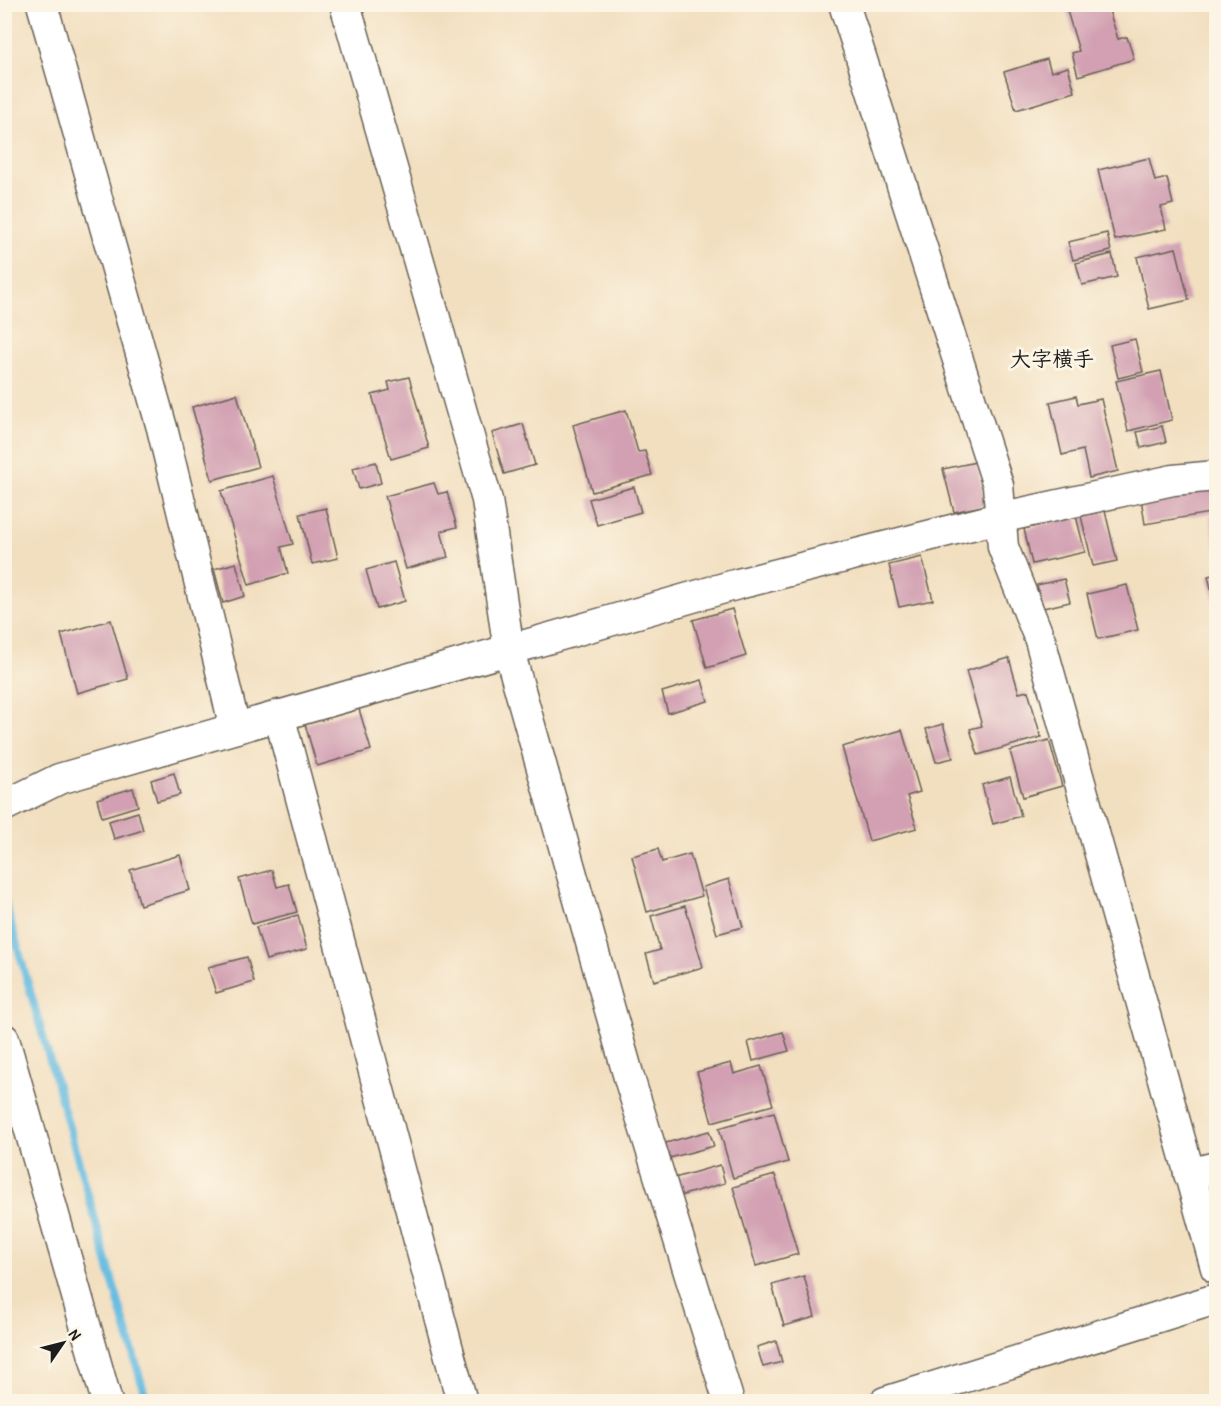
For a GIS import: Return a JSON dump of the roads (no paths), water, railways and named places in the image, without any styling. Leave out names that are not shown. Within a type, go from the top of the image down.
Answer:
[{"type":"street","points":[[42,4],[162,428],[235,728]]},
{"type":"street","points":[[345,4],[487,500],[509,651],[630,1081],[729,1401]]},
{"type":"street","points":[[844,4],[998,485],[1003,547],[1040,640],[1203,1171],[1216,1268]]},
{"type":"street","points":[[4,806],[59,780],[738,584],[999,518],[1173,480],[1216,476]]},
{"type":"street","points":[[279,715],[462,1401]]},
{"type":"street","points":[[4,1039],[107,1401]]},
{"type":"street","points":[[885,1401],[1216,1299]]},
{"type":"waterway","points":[[4,899],[147,1402]]},
{"type":"district","name":"大字横手","points":[[1052,359]]}]
